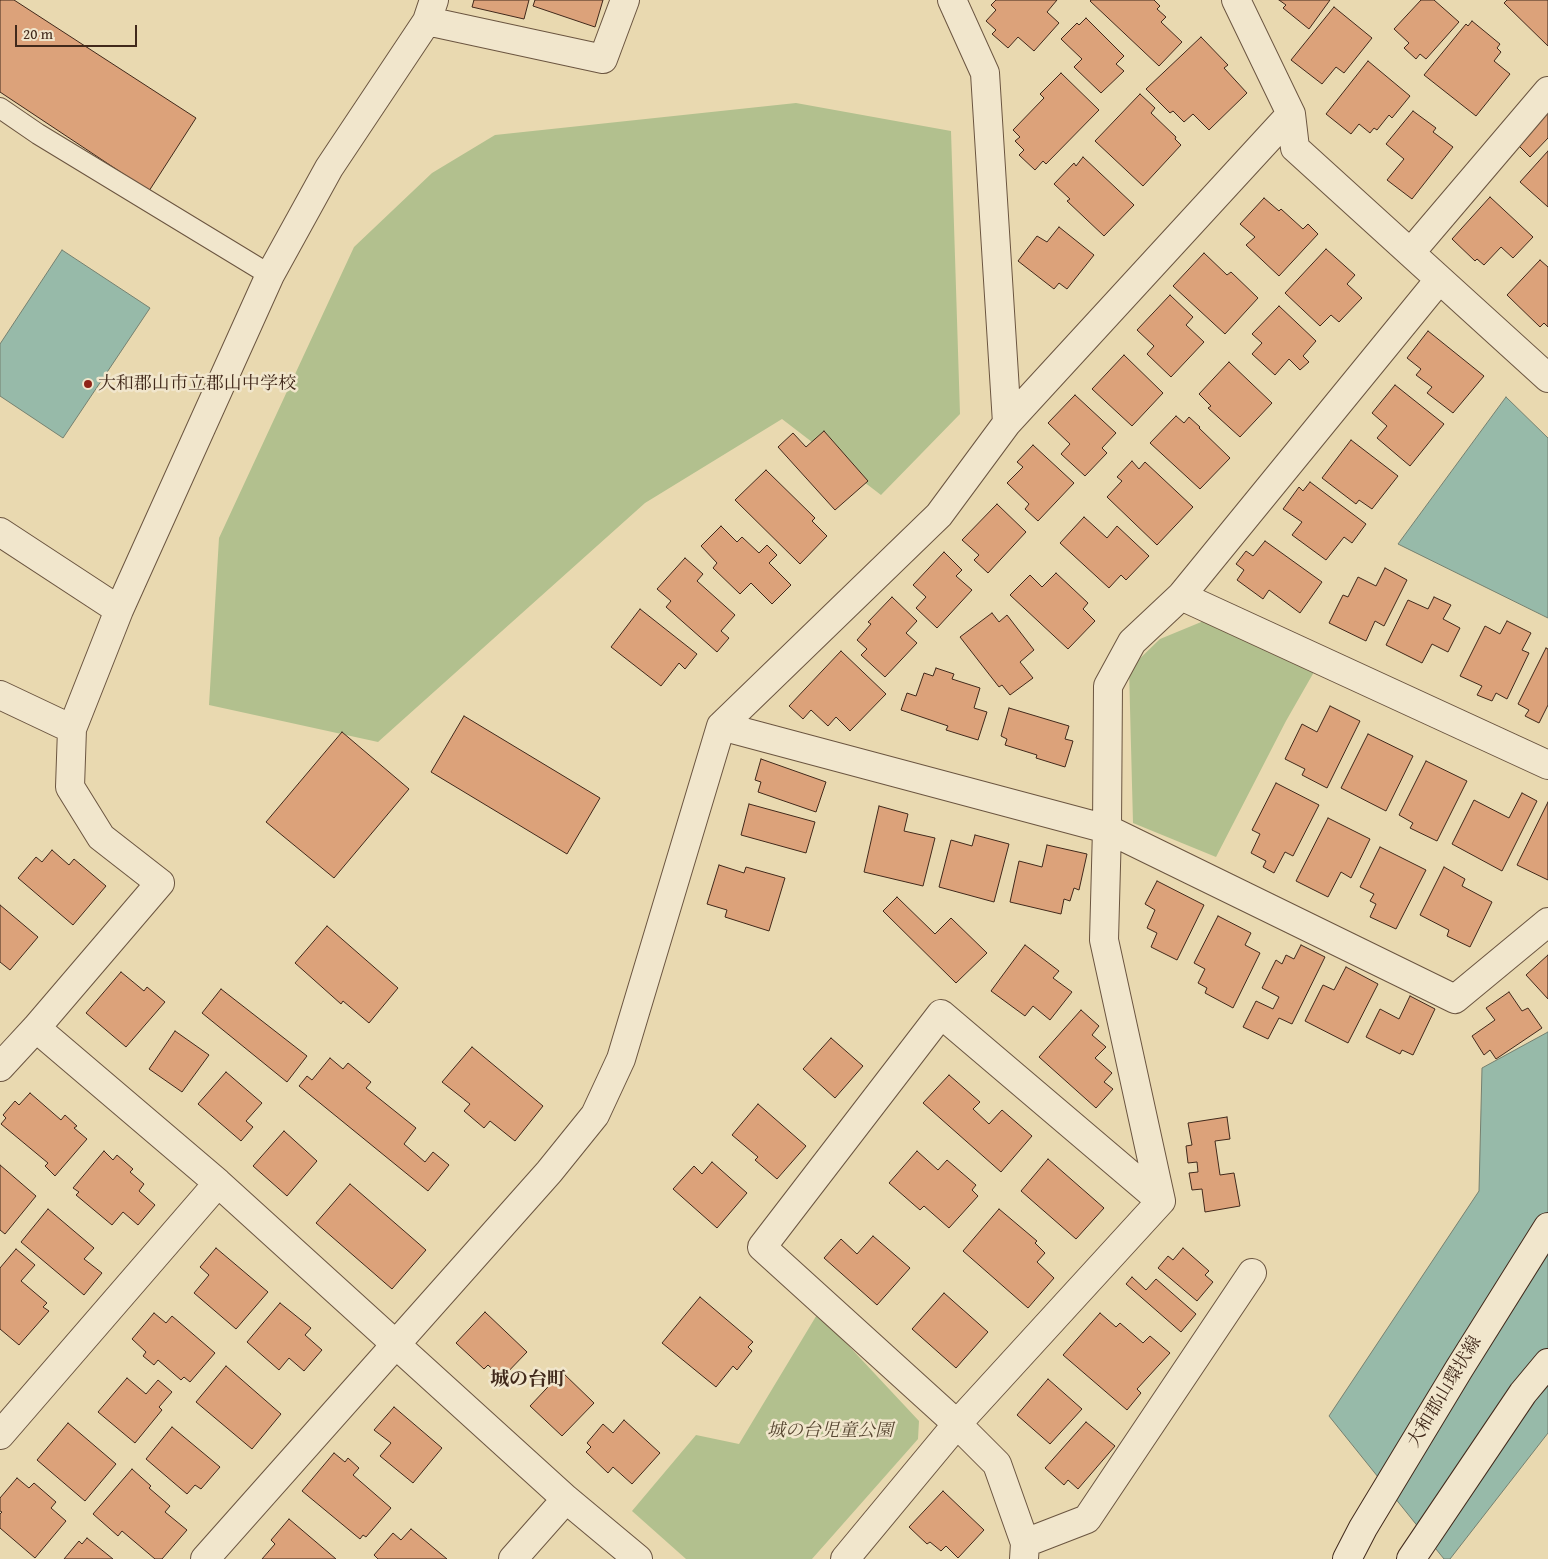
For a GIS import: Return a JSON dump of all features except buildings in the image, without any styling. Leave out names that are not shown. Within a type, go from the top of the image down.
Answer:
[{"type":"street","points":[[0,1068],[160,883],[101,837],[70,787],[72,729],[119,610],[270,274],[329,168],[431,11],[603,59],[626,0]]},
{"type":"street","points":[[952,0],[985,73],[1007,423]]},
{"type":"street","points":[[1236,0],[1291,114],[1295,148],[1548,378]]},
{"type":"street","points":[[1411,252],[1548,91]]},
{"type":"street","points":[[205,1559],[549,1172],[595,1115],[622,1059],[721,726],[939,515],[1007,423],[1291,114]]},
{"type":"street","points":[[1161,1201],[1104,940],[1108,829],[1108,686],[1132,642],[1181,596],[1439,280]]},
{"type":"street","points":[[0,532],[119,610]]},
{"type":"street","points":[[1181,596],[1548,764]]},
{"type":"street","points":[[0,695],[72,729]]},
{"type":"street","points":[[721,726],[1108,829],[1455,999],[1548,922]]},
{"type":"street","points":[[1161,1201],[941,1014],[762,1247],[957,1424],[997,1464],[1025,1551],[1087,1519],[1252,1273]]},
{"type":"street","points":[[36,1028],[218,1183],[566,1499],[638,1559]]},
{"type":"street","points":[[0,1435],[218,1183]]},
{"type":"street","points":[[845,1559],[957,1424],[1161,1201]]},
{"type":"street","name":"大和郡山環状線","points":[[1347,1559],[1363,1528],[1459,1369],[1548,1227]]},
{"type":"street","points":[[1411,1559],[1523,1393],[1548,1363]]},
{"type":"street","points":[[514,1559],[566,1499]]},
{"type":"lane","points":[[0,108],[38,134],[270,274]]},
{"type":"green space","points":[[796,103],[951,131],[960,414],[881,495],[782,419],[645,503],[378,742],[209,705],[219,538],[354,247],[432,173],[495,135]]},
{"type":"green space","points":[[1206,620],[1314,672],[1286,721],[1216,857],[1133,823],[1129,669],[1160,639]]},
{"type":"green space","name":"城の台児童公園","points":[[818,1313],[919,1421],[918,1439],[812,1559],[686,1559],[632,1511],[696,1435],[739,1444]]},
{"type":"shaded area","points":[[62,250],[150,308],[63,438],[0,396],[0,344]]},
{"type":"shaded area","points":[[1506,397],[1548,438],[1548,618],[1398,544]]},
{"type":"shaded area","points":[[1548,1032],[1548,1433],[1450,1559],[1444,1559],[1329,1416],[1479,1191],[1482,1068]]},
{"type":"place","name":"大和郡山市立郡山中学校","points":[[88,384]]},
{"type":"district","name":"城の台町","points":[[528,1380]]}]
